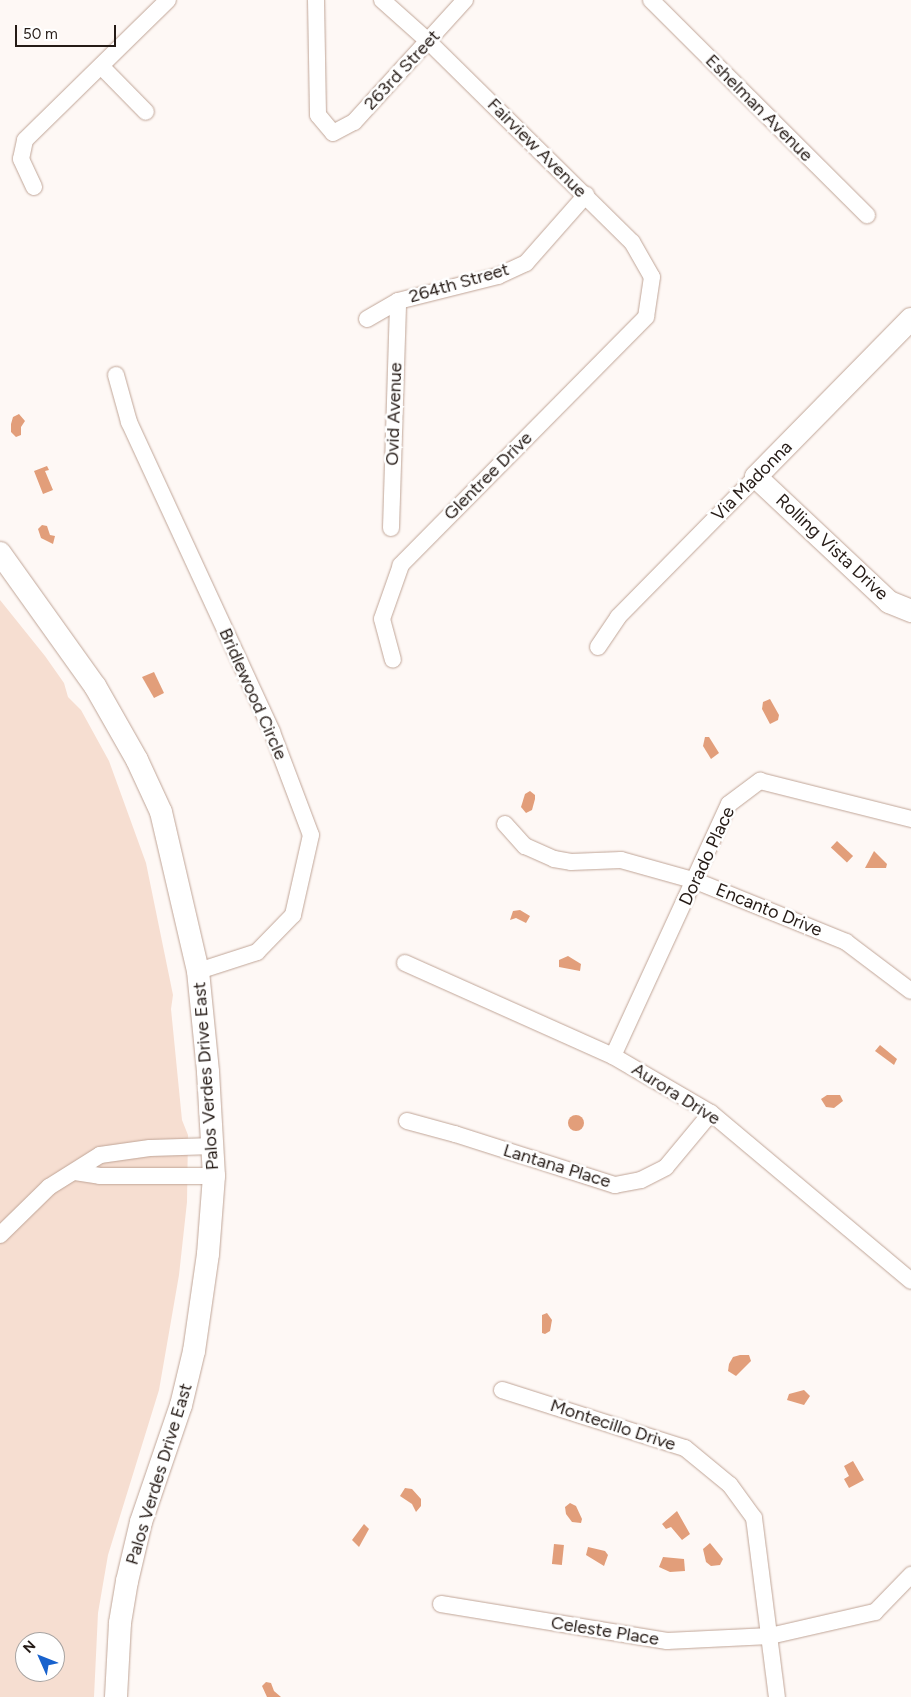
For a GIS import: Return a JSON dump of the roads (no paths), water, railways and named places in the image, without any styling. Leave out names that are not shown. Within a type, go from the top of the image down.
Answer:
[{"type":"main road","name":"Via Madonna","points":[[756,477],[911,319]]},
{"type":"main road","name":"Rolling Vista Drive","points":[[756,477],[889,602],[911,611]]},
{"type":"main road","name":"Palos Verdes Drive East","points":[[0,553],[95,686],[137,760],[160,812],[198,971],[214,1146],[214,1176],[208,1254],[194,1351],[181,1405],[141,1522],[127,1581],[120,1624],[116,1697]]},
{"type":"street","points":[[34,187],[21,158],[25,140],[168,0]]},
{"type":"street","name":"263rd Street","points":[[316,0],[318,115],[333,133],[354,122],[465,0]]},
{"type":"street","name":"Fairview Avenue","points":[[382,0],[428,41],[632,242],[652,277],[646,317]]},
{"type":"street","name":"Eshelman Avenue","points":[[651,0],[866,215]]},
{"type":"street","points":[[100,66],[146,112]]},
{"type":"street","name":"264th Street","points":[[367,319],[398,301],[498,276],[526,263],[586,196]]},
{"type":"street","name":"Ovid Avenue","points":[[391,528],[398,301]]},
{"type":"street","name":"Glentree Drive","points":[[393,660],[382,619],[401,565],[646,317]]},
{"type":"street","name":"Bridlewood Circle","points":[[116,375],[129,422],[272,732],[311,835],[293,915],[257,952],[198,971]]},
{"type":"street","name":"Via Madonna","points":[[598,647],[618,617],[756,477]]},
{"type":"street","name":"Dorado Place","points":[[614,1056],[696,880],[728,804],[760,781],[911,819]]},
{"type":"street","name":"Encanto Drive","points":[[505,824],[525,846],[554,859],[571,862],[621,860],[696,880],[846,942],[911,991]]},
{"type":"street","name":"Aurora Drive","points":[[405,963],[614,1056],[711,1113],[911,1281]]},
{"type":"street","name":"Lantana Place","points":[[407,1122],[455,1134],[615,1185],[642,1180],[666,1167],[711,1113]]},
{"type":"street","points":[[0,1235],[49,1187],[100,1155],[150,1148],[214,1146]]},
{"type":"street","points":[[75,1172],[100,1176],[214,1176]]},
{"type":"street","name":"Montecillo Drive","points":[[502,1390],[685,1448],[730,1485],[754,1518],[777,1697]]},
{"type":"street","points":[[770,1636],[875,1612],[911,1575]]},
{"type":"street","name":"Celeste Place","points":[[441,1604],[667,1641],[770,1636]]}]
